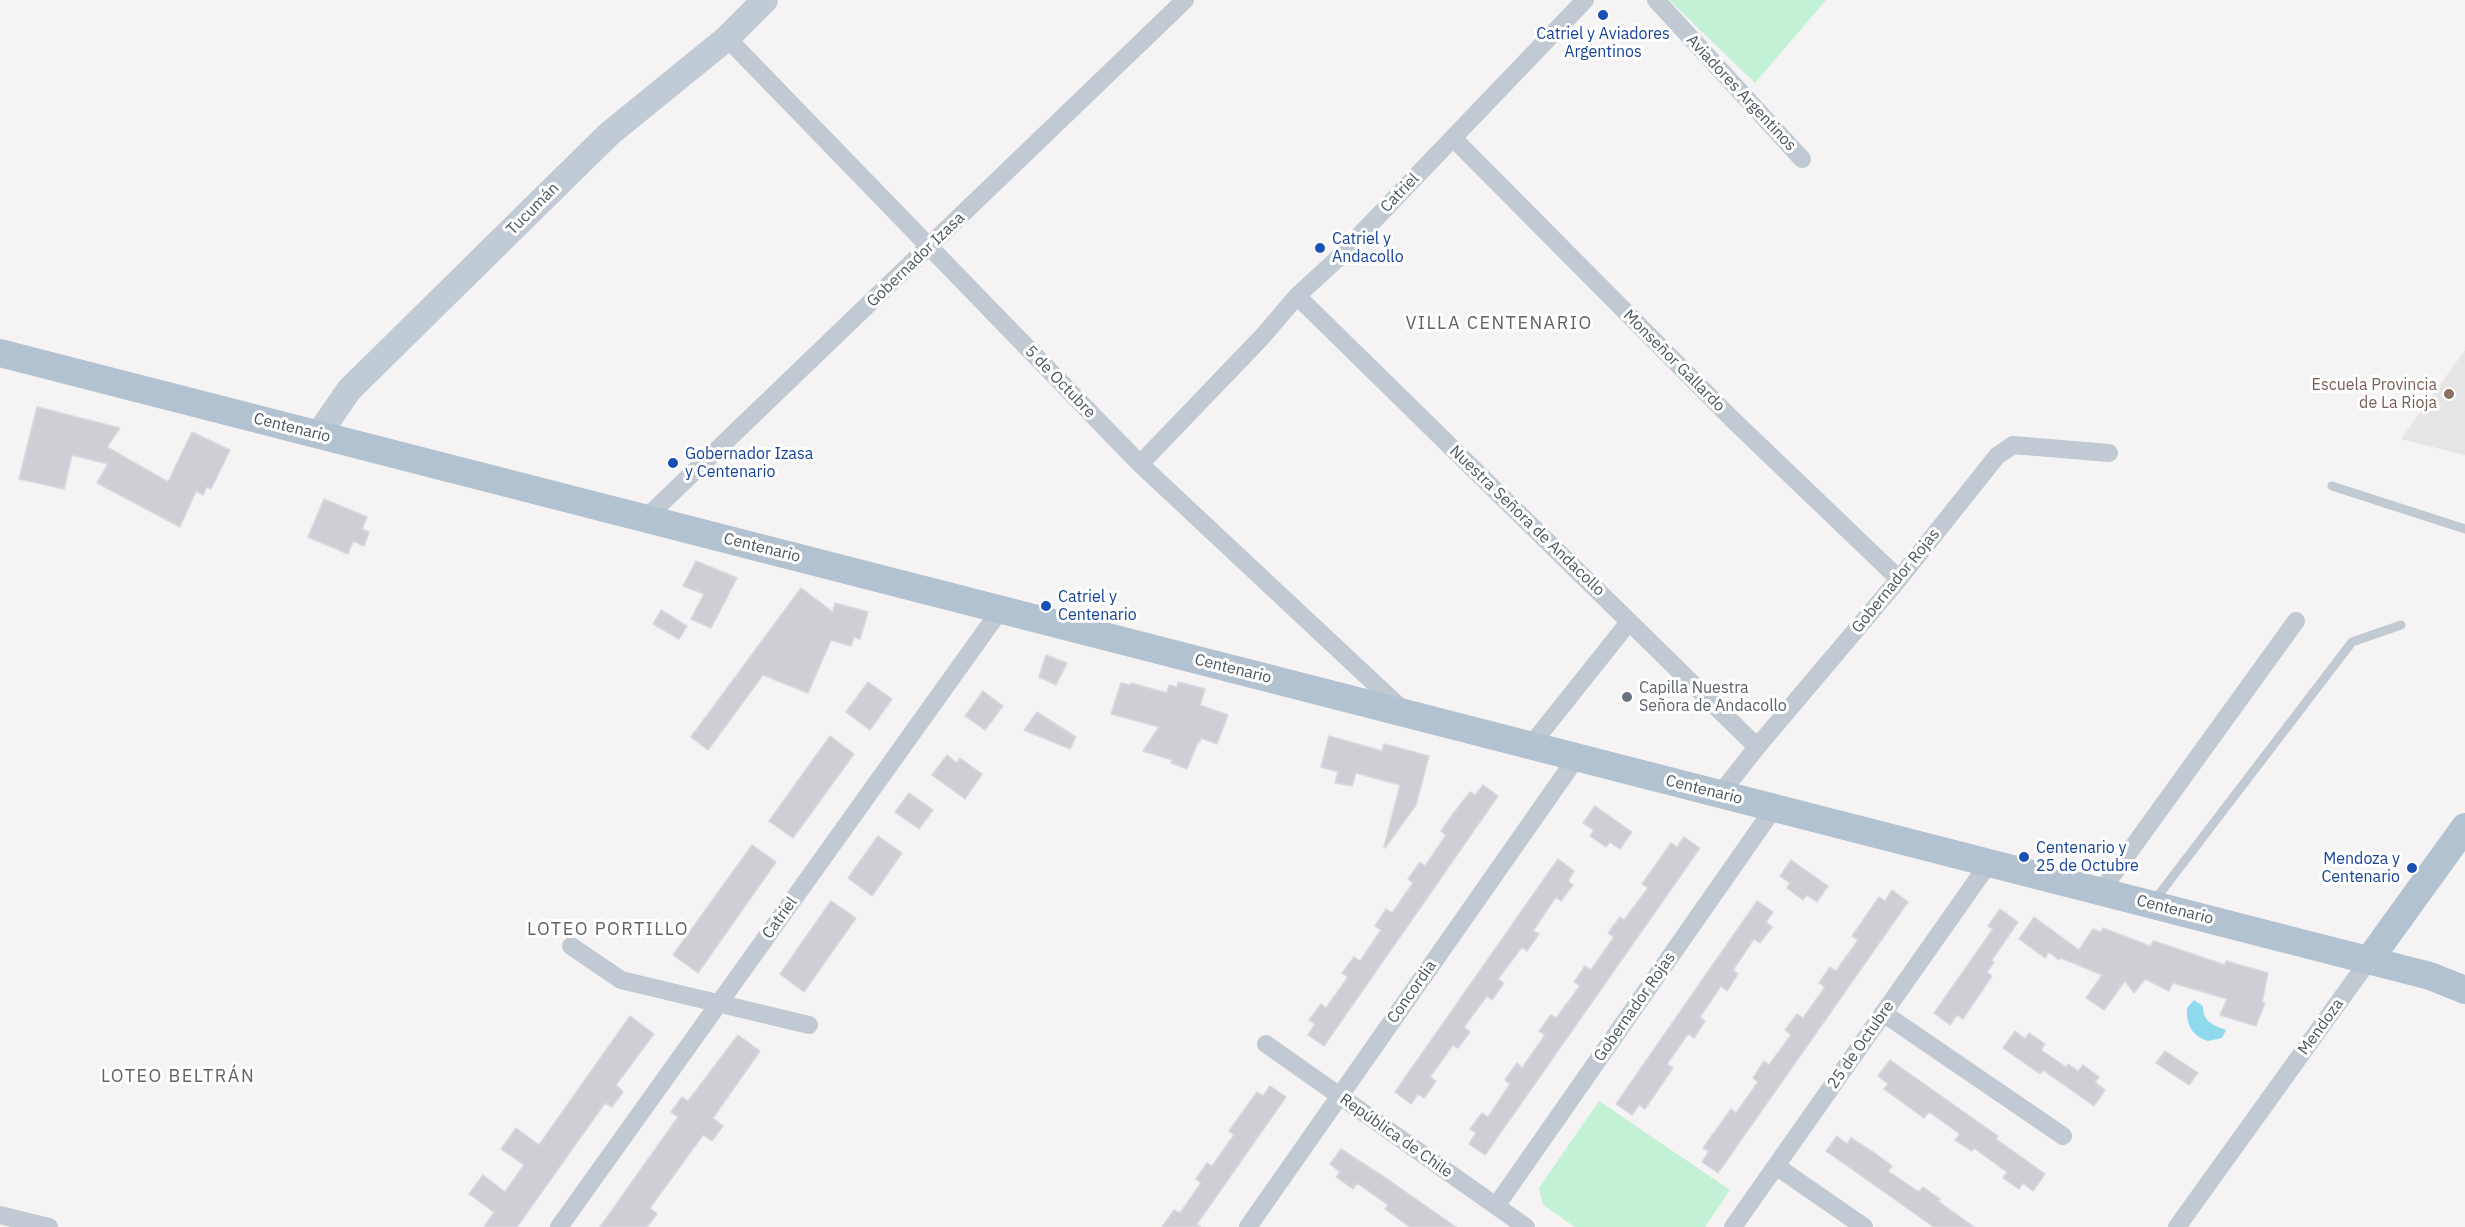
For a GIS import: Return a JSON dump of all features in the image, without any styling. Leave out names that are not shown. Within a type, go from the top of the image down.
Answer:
[{"type":"main road","name":"Tucumán","points":[[318,435],[349,390],[609,134],[727,38],[765,0]]},
{"type":"main road","name":"Centenario","points":[[0,353],[2369,960],[2430,976],[2465,990]]},
{"type":"main road","name":"Mendoza","points":[[2369,960],[2465,827]]},
{"type":"street","name":"Gobernador Izasa","points":[[646,518],[1185,0]]},
{"type":"street","name":"Catriel","points":[[1140,464],[1262,337],[1297,296],[1335,261],[1585,0]]},
{"type":"street","name":"Aviadores Argentinos","points":[[1656,0],[1802,159]]},
{"type":"street","name":"5 de Octubre","points":[[727,38],[1140,464],[1407,714]]},
{"type":"street","name":"Monseñor Gallardo","points":[[1453,138],[1732,419],[1899,579]]},
{"type":"street","name":"Nuestra Señora de Andacollo","points":[[1297,296],[1756,747]]},
{"type":"street","name":"Gobernador Rojas","points":[[1720,794],[1756,747],[1899,579],[1997,456],[2013,445],[2109,453]]},
{"type":"street","name":"Catriel","points":[[560,1227],[1001,609]]},
{"type":"street","points":[[2100,891],[2296,621]]},
{"type":"street","points":[[1531,745],[1629,622]]},
{"type":"street","name":"Concordia","points":[[1248,1227],[1577,757]]},
{"type":"street","name":"Gobernador Rojas","points":[[1497,1206],[1774,808]]},
{"type":"street","name":"25 de Octubre","points":[[1733,1227],[1989,863]]},
{"type":"street","points":[[571,946],[621,980],[809,1025]]},
{"type":"street","name":"Mendoza","points":[[2177,1227],[2369,960]]},
{"type":"street","points":[[1883,1013],[2063,1137]]},
{"type":"street","name":"República de Chile","points":[[1266,1044],[1526,1227]]},
{"type":"street","points":[[1776,1166],[1864,1227]]},
{"type":"street","points":[[0,1215],[49,1227]]},
{"type":"lane","points":[[2332,486],[2465,529]]},
{"type":"lane","points":[[2151,904],[2352,642],[2401,625]]},
{"type":"shaded area","name":"Escuela Provincia de La Rioja","points":[[2465,350],[2465,455],[2401,439]]},
{"type":"green space","points":[[1669,0],[1826,0],[1755,83]]},
{"type":"green space","points":[[1599,1101],[1730,1190],[1705,1227],[1575,1227],[1543,1205],[1539,1188]]},
{"type":"water","points":[[2194,1000],[2203,1006],[2205,1016],[2210,1022],[2226,1030],[2222,1038],[2208,1041],[2191,1029],[2187,1008]]},
{"type":"building","points":[[37,407],[120,428],[107,447],[168,482],[192,432],[230,450],[211,489],[207,487],[203,495],[196,491],[180,527],[97,483],[108,464],[72,455],[64,489],[19,479]]},
{"type":"building","points":[[324,499],[367,517],[362,529],[369,532],[364,546],[353,541],[348,554],[308,537]]},
{"type":"building","points":[[696,561],[737,578],[711,628],[691,619],[704,594],[683,586]]},
{"type":"building","points":[[801,588],[833,612],[835,603],[868,612],[860,639],[854,637],[851,646],[831,640],[808,693],[763,675],[708,750],[691,737]]},
{"type":"building","points":[[661,610],[687,626],[679,639],[653,624]]},
{"type":"building","points":[[1046,655],[1067,663],[1056,685],[1039,677]]},
{"type":"building","points":[[868,682],[892,699],[870,730],[846,712]]},
{"type":"building","points":[[1178,682],[1205,689],[1200,705],[1228,715],[1217,744],[1201,738],[1187,769],[1171,763],[1172,760],[1143,751],[1159,727],[1111,714],[1121,683],[1130,685],[1131,683],[1167,693],[1169,685],[1177,687]]},
{"type":"building","points":[[983,691],[1003,706],[985,730],[965,716]]},
{"type":"building","points":[[1037,712],[1076,737],[1070,749],[1024,730]]},
{"type":"building","points":[[830,736],[854,754],[793,838],[769,821]]},
{"type":"building","points":[[1329,736],[1382,751],[1384,744],[1429,756],[1416,805],[1385,848],[1400,785],[1356,773],[1352,786],[1335,783],[1338,772],[1321,767]]},
{"type":"building","points":[[947,755],[957,763],[960,758],[982,774],[965,799],[932,775]]},
{"type":"building","points":[[1483,785],[1498,796],[1324,1046],[1308,1035],[1315,1024],[1309,1020],[1321,1004],[1326,1008],[1348,977],[1342,973],[1354,957],[1360,961],[1381,930],[1375,926],[1386,909],[1392,913],[1413,883],[1408,879],[1420,862],[1425,866],[1446,835],[1441,831],[1452,815],[1470,792],[1475,795]]},
{"type":"building","points":[[909,793],[933,810],[919,829],[895,812]]},
{"type":"building","points":[[1595,806],[1632,832],[1620,849],[1610,842],[1606,847],[1590,836],[1594,830],[1583,823]]},
{"type":"building","points":[[878,836],[902,853],[872,896],[848,878]]},
{"type":"building","points":[[1684,837],[1700,848],[1485,1155],[1469,1144],[1476,1133],[1470,1129],[1482,1113],[1488,1117],[1510,1084],[1505,1080],[1517,1063],[1522,1068],[1545,1035],[1539,1031],[1551,1015],[1556,1018],[1580,986],[1574,982],[1585,966],[1591,970],[1614,937],[1608,933],[1620,917],[1624,920],[1648,888],[1642,884],[1671,843],[1677,847]]},
{"type":"building","points":[[752,845],[776,862],[698,973],[673,955]]},
{"type":"building","points":[[1558,859],[1574,871],[1568,881],[1573,885],[1561,901],[1556,897],[1533,931],[1539,934],[1527,951],[1522,947],[1498,979],[1504,983],[1492,1000],[1487,996],[1464,1027],[1470,1032],[1458,1048],[1453,1045],[1430,1077],[1436,1081],[1424,1098],[1418,1094],[1411,1104],[1395,1092]]},
{"type":"building","points":[[1791,860],[1828,886],[1817,902],[1807,895],[1803,900],[1787,888],[1790,883],[1780,876]]},
{"type":"building","points":[[1892,890],[1908,902],[1718,1173],[1702,1162],[1709,1151],[1703,1148],[1731,1109],[1736,1113],[1758,1082],[1753,1078],[1764,1061],[1769,1065],[1791,1035],[1785,1030],[1797,1014],[1803,1018],[1825,987],[1819,983],[1830,967],[1836,971],[1858,940],[1852,936],[1879,897],[1885,901]]},
{"type":"building","points":[[831,901],[856,918],[804,992],[780,974]]},
{"type":"building","points":[[1757,901],[1773,912],[1766,922],[1772,927],[1760,943],[1754,939],[1733,970],[1738,974],[1727,991],[1721,986],[1700,1017],[1705,1021],[1694,1038],[1688,1034],[1667,1064],[1673,1068],[1645,1109],[1639,1105],[1632,1115],[1616,1104]]},
{"type":"building","points":[[2000,909],[2018,922],[1992,960],[1994,962],[1987,972],[1992,976],[1963,1019],[1957,1015],[1950,1025],[1934,1013],[1993,929],[1988,926]]},
{"type":"building","points":[[2034,917],[2079,950],[2093,929],[2101,932],[2103,928],[2150,946],[2154,941],[2225,965],[2226,961],[2268,973],[2262,1002],[2265,1003],[2256,1026],[2220,1015],[2227,999],[2173,983],[2169,991],[2145,979],[2134,993],[2125,981],[2104,1010],[2086,998],[2102,975],[2061,958],[2059,960],[2049,952],[2045,958],[2019,939]]},
{"type":"building","points":[[630,1016],[654,1034],[616,1085],[623,1092],[612,1107],[605,1103],[517,1227],[484,1227],[494,1212],[469,1194],[483,1175],[505,1192],[524,1165],[501,1149],[516,1128],[539,1145]]},
{"type":"building","points":[[2015,1031],[2025,1039],[2029,1033],[2045,1044],[2041,1050],[2066,1067],[2068,1064],[2078,1071],[2083,1065],[2099,1077],[2095,1082],[2105,1090],[2094,1106],[2043,1070],[2040,1074],[2003,1048]]},
{"type":"building","points":[[738,1035],[760,1051],[713,1118],[723,1126],[712,1141],[703,1135],[650,1208],[657,1214],[647,1227],[600,1227],[678,1117],[671,1112],[682,1097],[688,1101]]},
{"type":"building","points":[[2165,1051],[2198,1073],[2189,1085],[2156,1063]]},
{"type":"building","points":[[1890,1060],[1998,1136],[1996,1139],[2045,1174],[2033,1191],[2023,1183],[2019,1189],[2003,1178],[2007,1172],[1974,1148],[1972,1151],[1955,1140],[1960,1134],[1929,1112],[1924,1118],[1884,1089],[1888,1084],[1878,1076]]},
{"type":"building","points":[[1270,1086],[1286,1097],[1197,1224],[1201,1227],[1162,1227],[1174,1210],[1180,1213],[1201,1183],[1196,1179],[1207,1163],[1212,1166],[1234,1135],[1229,1131],[1257,1092],[1263,1096]]},
{"type":"building","points":[[1837,1136],[1847,1144],[1851,1138],[1876,1154],[1892,1166],[1888,1171],[1919,1192],[1923,1187],[1974,1227],[1934,1227],[1826,1151]]},
{"type":"building","points":[[1341,1149],[1456,1227],[1410,1227],[1385,1209],[1388,1205],[1357,1183],[1353,1189],[1336,1177],[1340,1172],[1330,1164]]},
{"type":"place","name":"Catriel y Aviadores Argentinos","points":[[1603,15]]},
{"type":"place","name":"Catriel y Andacollo","points":[[1320,248]]},
{"type":"place","name":"Escuela Provincia de La Rioja","points":[[2449,394]]},
{"type":"place","name":"Gobernador Izasa y Centenario","points":[[673,463]]},
{"type":"place","name":"Catriel y Centenario","points":[[1046,606]]},
{"type":"place","name":"Capilla Nuestra Señora de Andacollo","points":[[1627,697]]},
{"type":"place","name":"Centenario y 25 de Octubre","points":[[2024,857]]},
{"type":"place","name":"Mendoza y Centenario","points":[[2412,868]]},
{"type":"district","name":"VILLA CENTENARIO","points":[[1499,324]]},
{"type":"district","name":"LOTEO PORTILLO","points":[[608,930]]},
{"type":"district","name":"LOTEO BELTRÁN","points":[[178,1077]]}]
